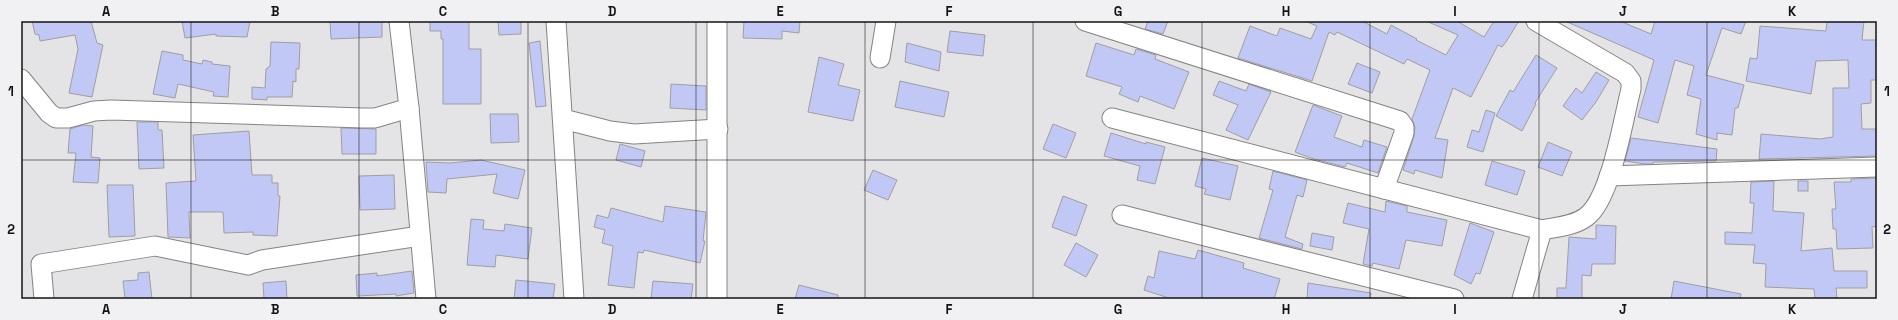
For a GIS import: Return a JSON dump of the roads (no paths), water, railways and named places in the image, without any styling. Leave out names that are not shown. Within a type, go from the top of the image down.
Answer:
[{"type":"street","points":[[399,21],[409,108],[426,299]]},
{"type":"street","points":[[556,21],[574,299]]},
{"type":"street","points":[[717,21],[717,299]]},
{"type":"street","points":[[880,58],[886,21]]},
{"type":"street","points":[[1085,21],[1400,121],[1404,127],[1404,133],[1384,189]]},
{"type":"street","points":[[1112,118],[1542,230],[1567,225],[1586,218],[1598,204],[1610,176],[1631,89],[1631,81],[1625,73],[1536,21]]},
{"type":"street","points":[[21,79],[49,113],[56,118],[68,118],[94,110],[111,110],[375,118],[409,108]]},
{"type":"street","points":[[563,119],[610,131],[634,134],[718,129]]},
{"type":"street","points":[[1610,176],[1877,167]]},
{"type":"street","points":[[1122,215],[1454,299]]},
{"type":"street","points":[[1522,299],[1542,230]]},
{"type":"street","points":[[44,299],[41,264],[155,246],[248,265],[262,260],[420,236]]}]
